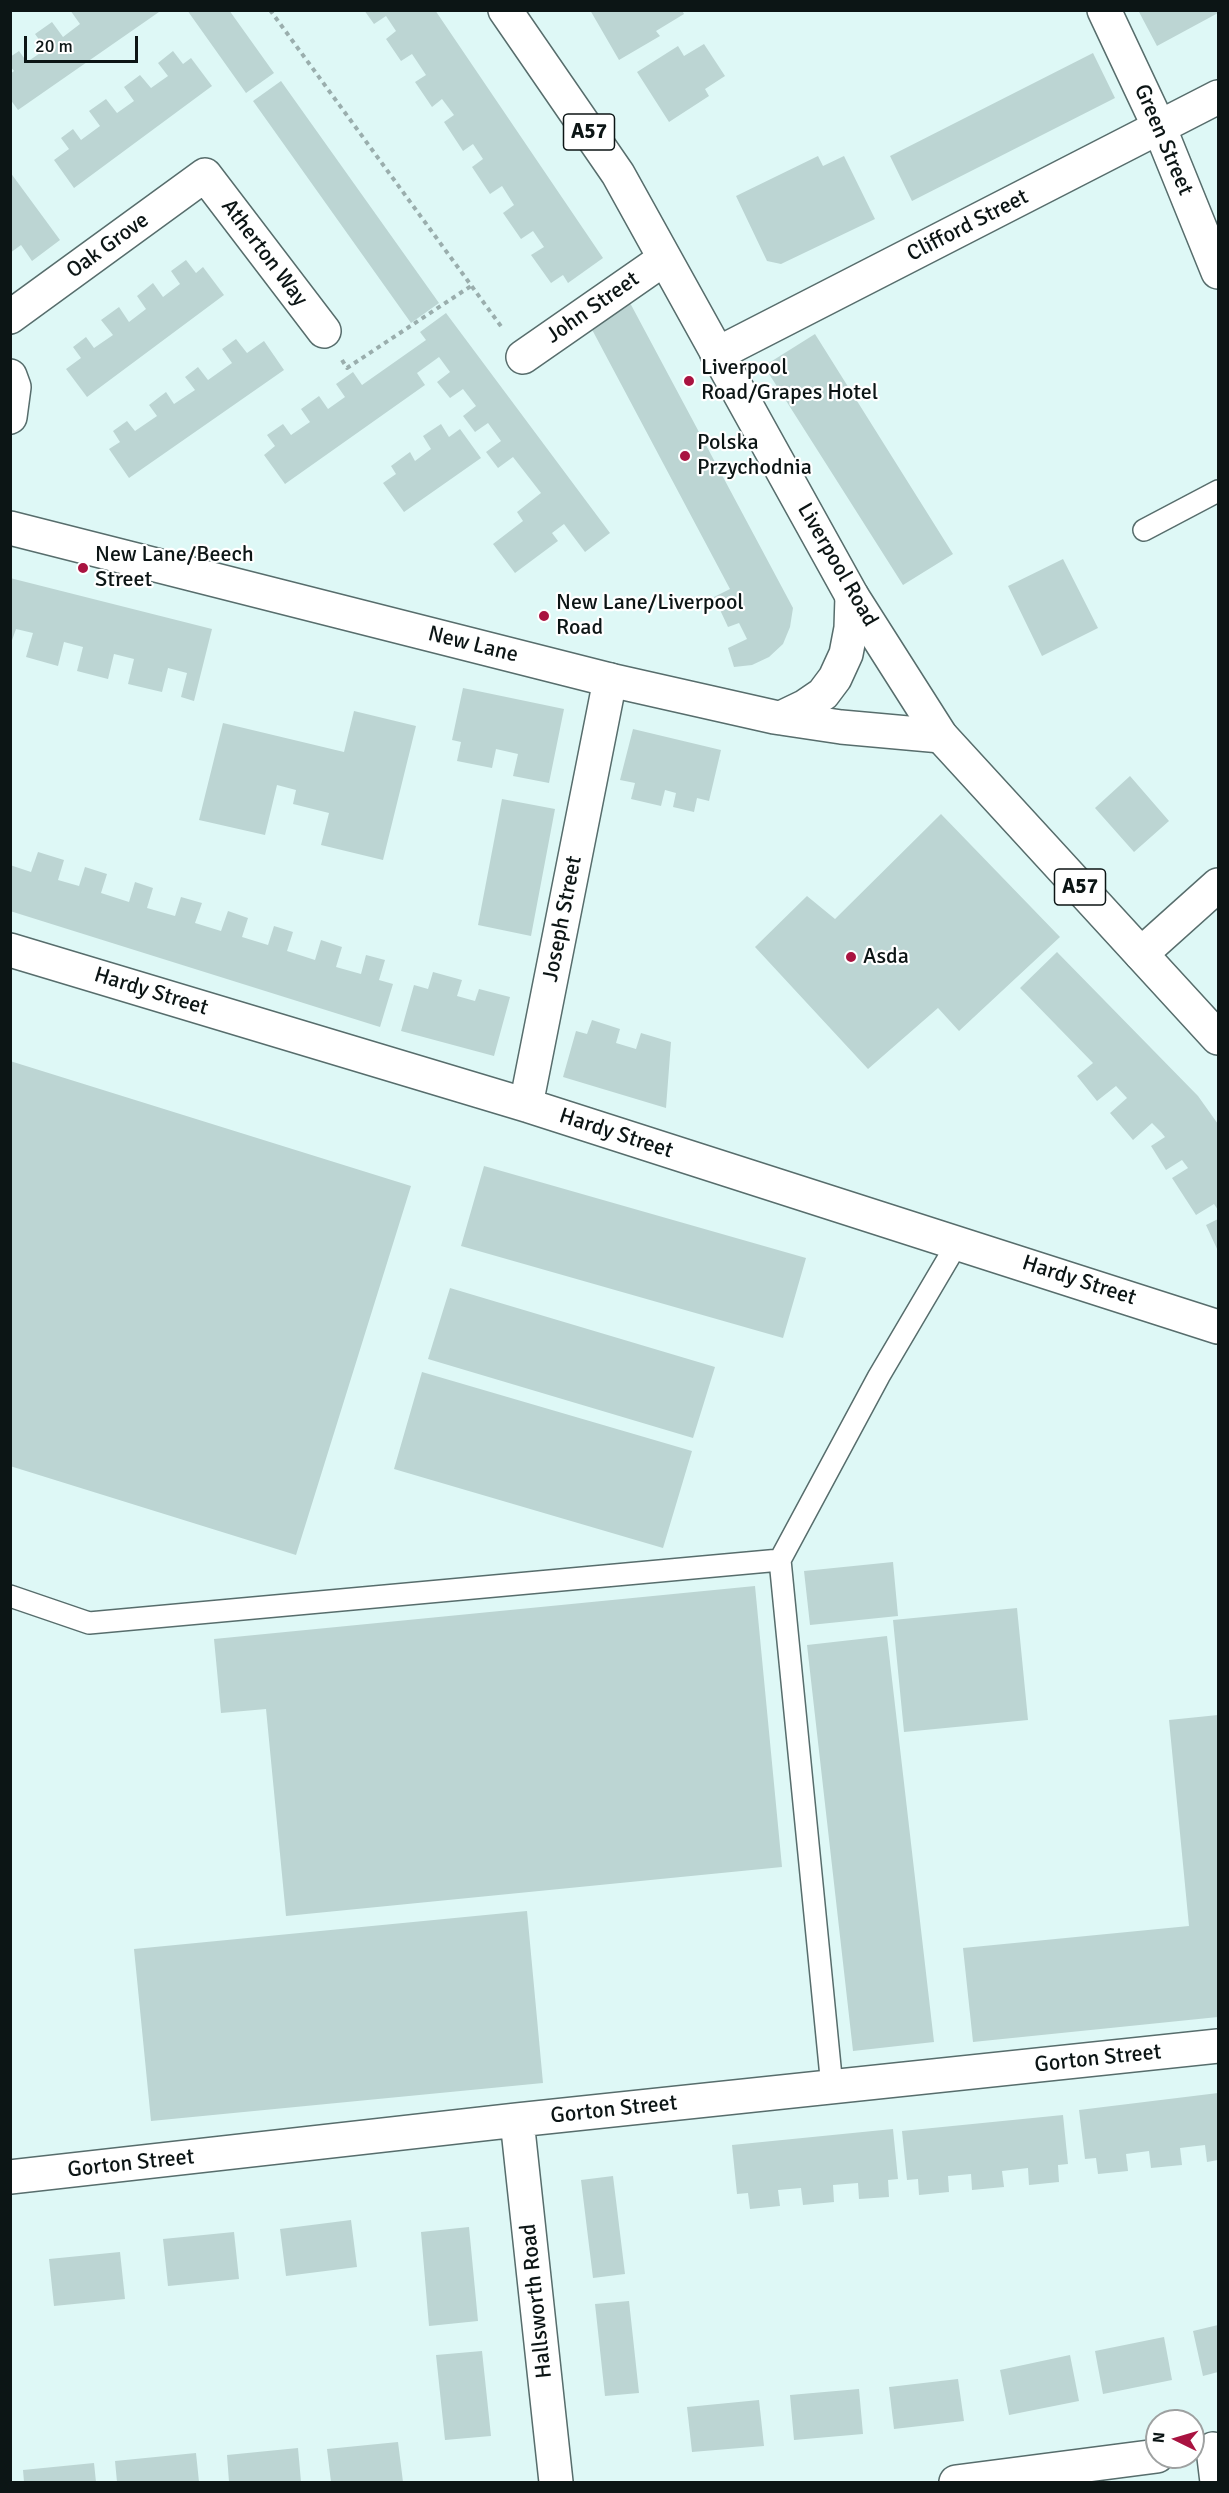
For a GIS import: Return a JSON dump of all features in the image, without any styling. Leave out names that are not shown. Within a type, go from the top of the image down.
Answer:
[{"type":"street","name":"Liverpool Road","points":[[505,10],[618,174],[852,596],[941,736],[1218,1038]]},
{"type":"street","name":"Green Street","points":[[1104,10],[1160,129],[1218,272]]},
{"type":"street","name":"Clifford Street","points":[[717,354],[1160,129],[1218,97]]},
{"type":"street","name":"Oak Grove","points":[[10,317],[205,175]]},
{"type":"street","name":"Atherton Way","points":[[205,175],[324,331]]},
{"type":"street","name":"John Street","points":[[523,357],[664,259]]},
{"type":"street","points":[[10,376],[14,387],[10,417]]},
{"type":"street","name":"New Lane","points":[[10,528],[610,680],[781,718],[841,727],[941,736]]},
{"type":"street","points":[[781,718],[804,707],[823,693],[835,678],[846,654],[851,628],[852,596]]},
{"type":"street","name":"Joseph Street","points":[[526,1105],[610,680]]},
{"type":"street","points":[[1141,954],[1218,885]]},
{"type":"street","name":"Hardy Street","points":[[10,950],[526,1105],[1218,1327]]},
{"type":"street","name":"Gorton Street","points":[[10,2177],[517,2120],[1218,2046]]},
{"type":"street","name":"Hallsworth Road","points":[[517,2120],[556,2482]]},
{"type":"street","points":[[1208,2450],[1217,2482]]},
{"type":"street","points":[[956,2482],[1145,2458]]},
{"type":"lane","points":[[1144,530],[1218,491]]},
{"type":"lane","points":[[832,2087],[780,1560],[879,1376],[958,1242]]},
{"type":"lane","points":[[10,1596],[88,1623],[780,1560]]},
{"type":"path","points":[[270,10],[523,357]]},
{"type":"path","points":[[324,331],[347,368],[471,286]]},
{"type":"building","points":[[70,10],[159,12],[18,110],[10,99],[10,74],[14,71],[10,66],[10,57],[19,51],[27,62],[46,49],[35,34],[52,22],[63,37],[80,24]]},
{"type":"building","points":[[187,10],[229,10],[274,73],[246,93]]},
{"type":"building","points":[[364,10],[435,10],[603,258],[568,283],[563,275],[551,283],[531,255],[544,247],[533,231],[521,239],[503,213],[514,205],[502,186],[490,194],[472,167],[483,159],[473,144],[463,151],[444,122],[454,115],[442,99],[432,107],[415,82],[426,75],[412,54],[401,61],[386,39],[396,31],[386,16],[374,24]]},
{"type":"building","points":[[590,10],[682,10],[684,14],[656,31],[660,36],[619,60]]},
{"type":"building","points":[[1138,10],[1218,10],[1218,13],[1157,46]]},
{"type":"building","points":[[704,44],[725,76],[705,89],[709,96],[669,122],[637,72],[678,46],[684,56]]},
{"type":"building","points":[[173,51],[183,64],[191,58],[212,86],[74,188],[54,160],[69,149],[61,138],[73,129],[81,140],[100,126],[89,111],[106,99],[117,113],[134,101],[124,87],[140,75],[151,88],[168,76],[158,63]]},
{"type":"building","points":[[1093,53],[1115,98],[912,201],[890,156]]},
{"type":"building","points":[[281,81],[439,303],[411,323],[253,101]]},
{"type":"building","points":[[818,156],[823,166],[844,156],[875,219],[781,264],[767,261],[736,196]]},
{"type":"building","points":[[10,172],[60,240],[32,261],[21,245],[10,253]]},
{"type":"building","points":[[186,260],[196,273],[203,267],[224,295],[87,397],[66,369],[81,358],[73,347],[86,337],[94,348],[113,335],[101,320],[119,307],[129,322],[146,309],[137,296],[153,283],[163,297],[180,284],[171,271]]},
{"type":"building","name":"Polska Przychodnia","points":[[629,301],[793,608],[790,627],[783,644],[769,657],[752,665],[734,667],[728,648],[747,639],[739,623],[728,627],[714,597],[730,589],[588,322]]},
{"type":"building","points":[[446,313],[610,533],[585,552],[564,524],[552,533],[558,541],[515,573],[493,544],[523,521],[517,512],[541,493],[513,457],[498,468],[486,452],[501,441],[488,423],[475,432],[463,416],[476,406],[463,389],[450,398],[437,382],[450,372],[439,357],[417,373],[425,385],[285,484],[264,455],[275,446],[267,435],[283,424],[291,435],[310,422],[301,409],[319,396],[328,409],[345,397],[336,384],[353,372],[362,385],[426,340],[420,332]]},
{"type":"building","points":[[815,334],[953,554],[903,585],[764,366]]},
{"type":"building","points":[[236,339],[247,353],[264,341],[284,370],[129,478],[109,449],[120,442],[113,431],[127,421],[135,431],[157,416],[149,405],[166,392],[174,404],[195,390],[185,377],[198,367],[208,380],[232,363],[222,349]]},
{"type":"building","points":[[441,424],[449,437],[460,429],[481,458],[404,512],[383,483],[396,474],[391,466],[410,452],[415,461],[431,449],[423,436]]},
{"type":"building","points":[[1063,559],[1098,628],[1042,656],[1008,586]]},
{"type":"building","points":[[10,578],[212,629],[194,701],[181,697],[187,673],[168,668],[162,692],[128,684],[134,659],[114,654],[108,679],[77,671],[83,647],[64,642],[58,666],[26,657],[33,633],[16,629],[10,646]]},
{"type":"building","points":[[463,688],[564,709],[549,783],[513,776],[518,754],[496,749],[492,768],[457,761],[461,742],[452,740]]},
{"type":"building","points":[[354,711],[416,726],[383,860],[321,845],[329,813],[293,804],[296,790],[277,785],[265,835],[199,820],[223,723],[344,752]]},
{"type":"building","points":[[633,729],[721,750],[709,801],[697,798],[694,812],[673,807],[676,793],[665,790],[661,806],[631,799],[635,783],[620,780]]},
{"type":"building","points":[[1130,776],[1169,821],[1134,852],[1095,808]]},
{"type":"building","points":[[502,799],[555,809],[531,936],[478,925]]},
{"type":"building","points":[[941,814],[1060,937],[959,1031],[938,1008],[868,1069],[755,947],[807,896],[835,919]]},
{"type":"building","points":[[38,852],[64,860],[58,880],[79,886],[85,867],[107,874],[101,893],[129,902],[135,882],[153,888],[147,908],[175,916],[181,897],[202,903],[195,923],[221,931],[228,911],[248,918],[242,937],[268,945],[274,926],[293,932],[287,951],[315,960],[321,940],[342,947],[336,967],[361,974],[366,955],[385,960],[379,980],[393,984],[380,1027],[10,911],[10,865],[31,872]]},
{"type":"building","points":[[1057,952],[1198,1096],[1218,1124],[1218,1210],[1214,1204],[1196,1215],[1172,1178],[1188,1168],[1182,1160],[1166,1170],[1151,1146],[1165,1137],[1152,1123],[1133,1140],[1110,1113],[1127,1098],[1116,1086],[1097,1101],[1077,1076],[1093,1063],[1020,988]]},
{"type":"building","points":[[433,972],[462,980],[457,996],[475,1001],[479,989],[510,997],[494,1056],[401,1031],[414,985],[428,989]]},
{"type":"building","points":[[592,1020],[620,1029],[616,1043],[636,1049],[641,1033],[671,1042],[666,1108],[563,1077],[576,1031],[587,1034]]},
{"type":"building","points":[[10,1061],[411,1186],[296,1555],[10,1466]]},
{"type":"building","points":[[484,1166],[806,1258],[783,1338],[461,1246]]},
{"type":"building","points":[[1218,1219],[1218,1251],[1206,1225]]},
{"type":"building","points":[[450,1288],[715,1367],[693,1438],[428,1359]]},
{"type":"building","points":[[422,1372],[692,1451],[663,1548],[394,1469]]},
{"type":"building","points":[[893,1562],[898,1616],[810,1625],[804,1571]]},
{"type":"building","points":[[755,1586],[782,1867],[286,1916],[266,1709],[221,1713],[214,1639]]},
{"type":"building","points":[[1017,1608],[1028,1720],[904,1732],[893,1620]]},
{"type":"building","points":[[887,1636],[934,2042],[853,2051],[807,1645]]},
{"type":"building","points":[[1218,1715],[1218,2017],[973,2042],[963,1948],[1189,1926],[1169,1720]]},
{"type":"building","points":[[527,1911],[543,2083],[151,2121],[134,1949]]},
{"type":"building","points":[[1218,2093],[1218,2160],[1207,2162],[1205,2145],[1180,2148],[1182,2165],[1151,2168],[1149,2151],[1126,2154],[1128,2171],[1098,2174],[1096,2158],[1085,2159],[1079,2110]]},
{"type":"building","points":[[1063,2115],[1068,2164],[1058,2165],[1059,2182],[1029,2185],[1028,2168],[1002,2171],[1004,2187],[972,2190],[971,2174],[948,2176],[949,2192],[919,2195],[918,2179],[907,2180],[902,2131]]},
{"type":"building","points":[[893,2129],[898,2179],[888,2180],[889,2197],[859,2199],[858,2183],[833,2185],[834,2202],[803,2205],[801,2188],[778,2190],[780,2206],[750,2209],[748,2193],[737,2194],[732,2145]]},
{"type":"building","points":[[613,2176],[625,2274],[593,2278],[581,2180]]},
{"type":"building","points":[[351,2220],[357,2267],[286,2276],[280,2229]]},
{"type":"building","points":[[469,2227],[478,2321],[429,2326],[421,2232]]},
{"type":"building","points":[[234,2232],[239,2279],[168,2286],[163,2239]]},
{"type":"building","points":[[120,2252],[125,2299],[54,2306],[49,2259]]},
{"type":"building","points":[[629,2301],[639,2393],[605,2396],[595,2304]]},
{"type":"building","points":[[1218,2325],[1218,2372],[1203,2376],[1193,2331]]},
{"type":"building","points":[[1164,2337],[1172,2380],[1103,2394],[1095,2351]]},
{"type":"building","points":[[482,2351],[491,2436],[445,2440],[436,2355]]},
{"type":"building","points":[[1070,2355],[1079,2401],[1009,2415],[1000,2370]]},
{"type":"building","points":[[958,2379],[964,2421],[894,2429],[889,2387]]},
{"type":"building","points":[[859,2389],[863,2434],[794,2440],[790,2395]]},
{"type":"building","points":[[759,2400],[764,2446],[692,2452],[687,2407]]},
{"type":"building","points":[[398,2442],[403,2482],[331,2482],[327,2449]]},
{"type":"building","points":[[298,2448],[301,2482],[229,2482],[227,2455]]},
{"type":"building","points":[[196,2453],[199,2482],[117,2482],[115,2461]]},
{"type":"building","points":[[94,2463],[96,2482],[24,2482],[23,2470]]},
{"type":"place","name":"Liverpool Road/Grapes Hotel","points":[[689,381]]},
{"type":"place","name":"Polska Przychodnia","points":[[685,456]]},
{"type":"place","name":"New Lane/Beech Street","points":[[83,568]]},
{"type":"place","name":"New Lane/Liverpool Road","points":[[544,616]]},
{"type":"place","name":"Asda","points":[[851,957]]}]
